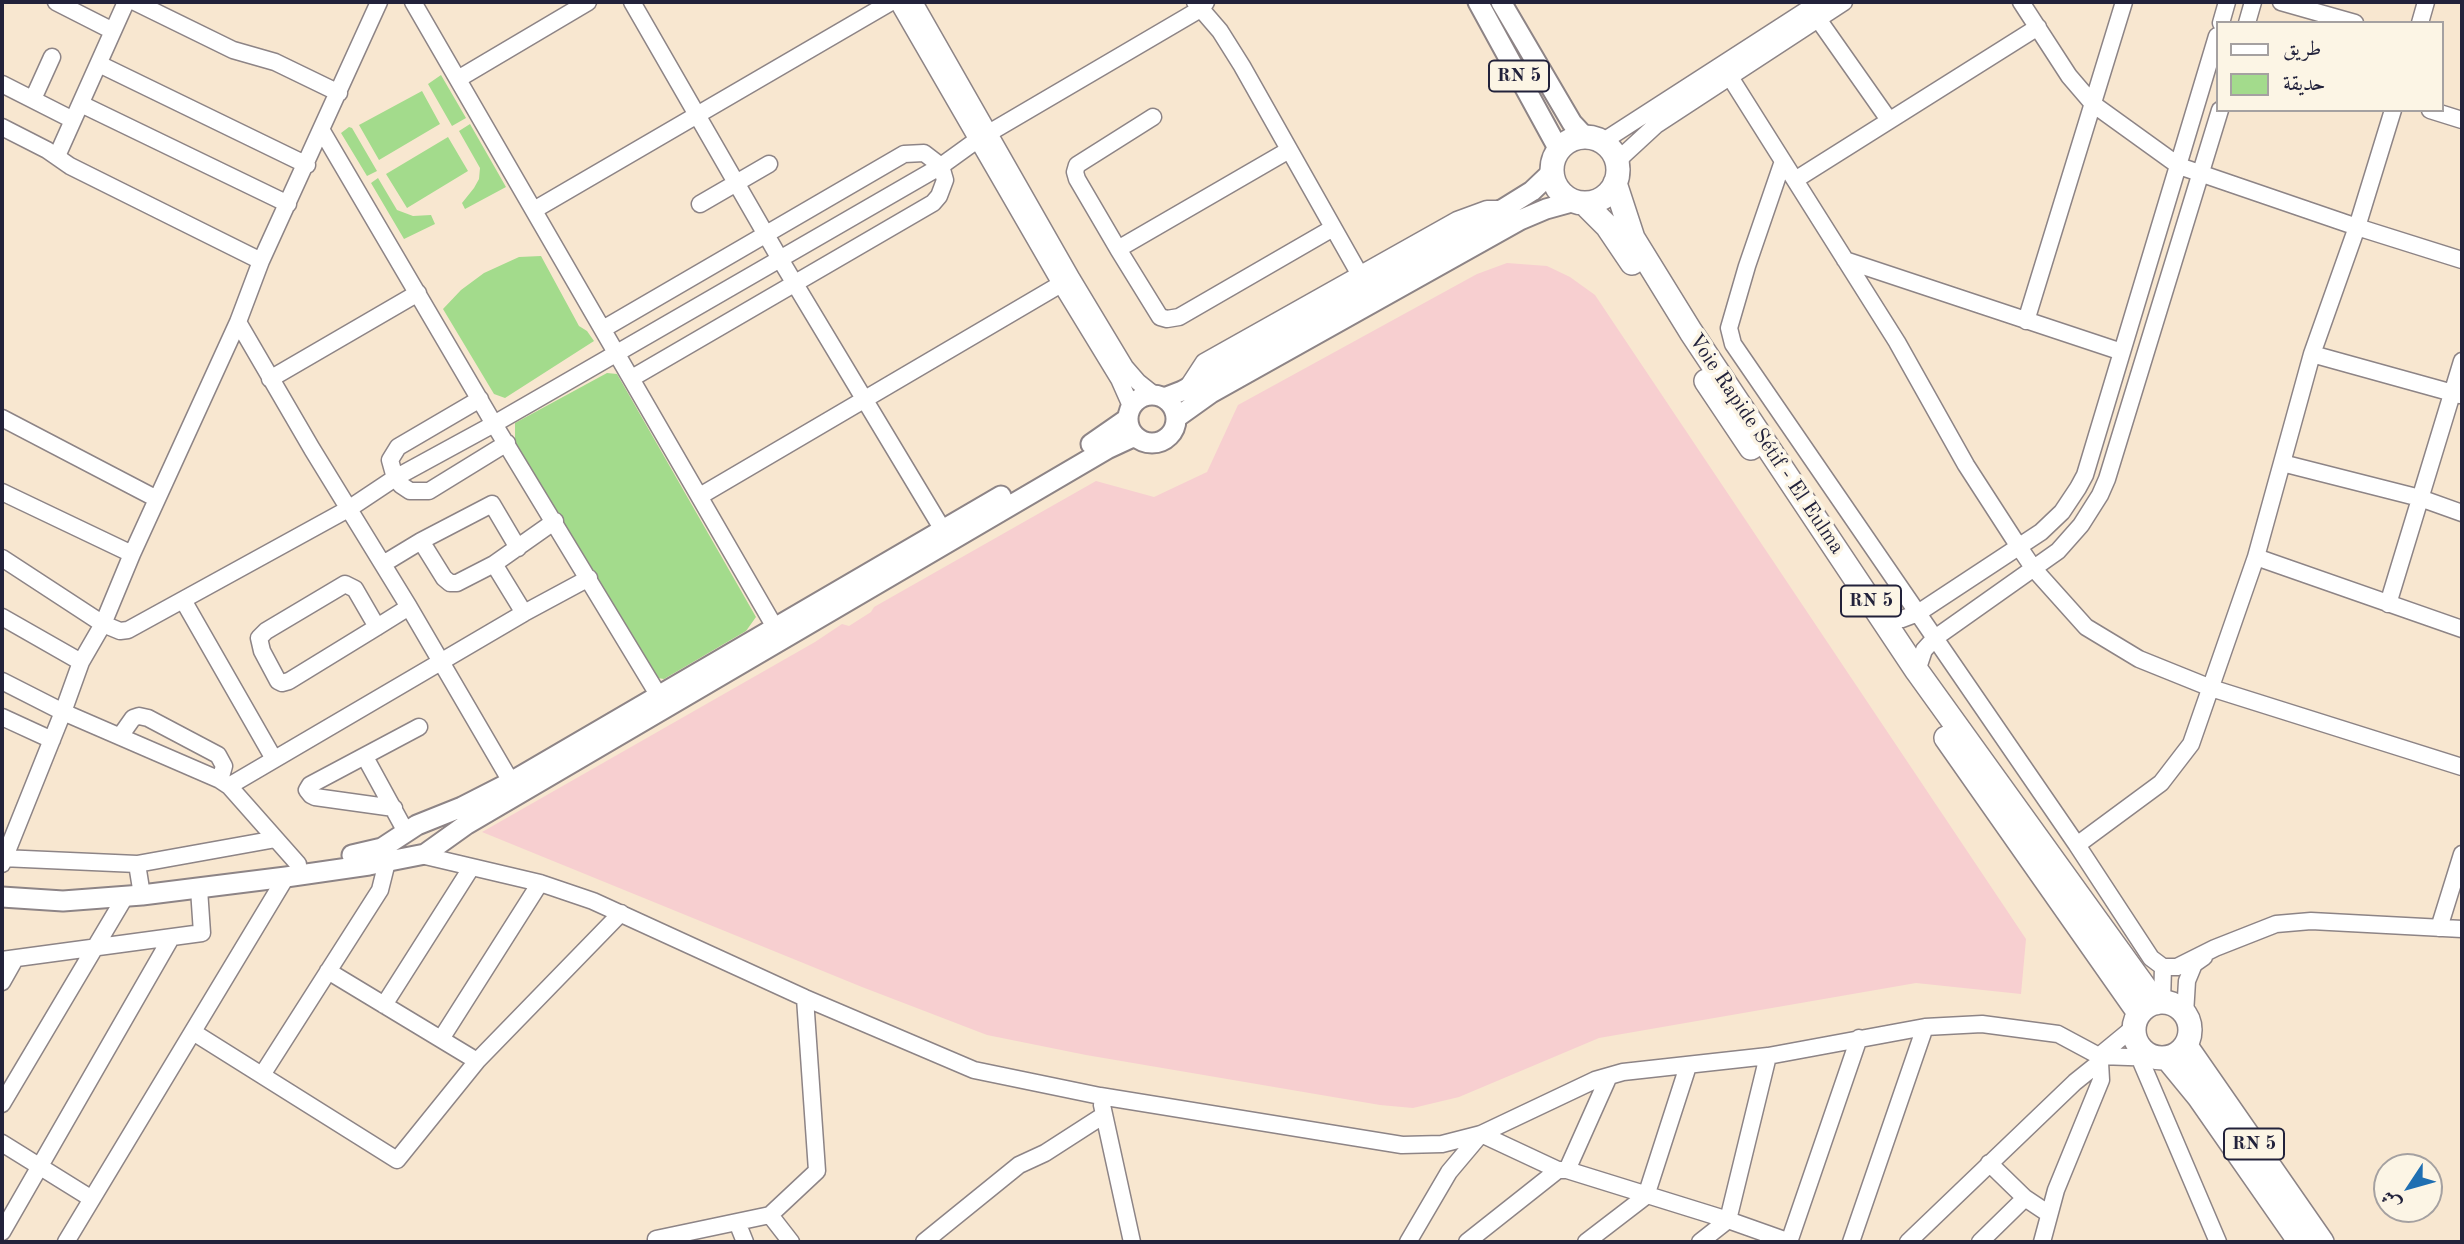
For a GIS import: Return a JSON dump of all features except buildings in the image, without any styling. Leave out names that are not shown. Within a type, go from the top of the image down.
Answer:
[{"type":"highway","points":[[1575,138],[1594,139],[1609,147],[1616,172],[1602,198],[1579,202],[1559,190],[1556,161],[1575,138]]},
{"type":"highway","name":"Voie Rapide Sétif - El Eulma","points":[[1616,172],[1629,229],[1652,270],[1917,671],[2147,1011]]},
{"type":"highway","name":"Voie Rapide Sétif - El Eulma","points":[[1579,202],[1597,215],[1619,242],[1727,414],[1906,680],[2147,1011]]},
{"type":"highway","name":"RN 5","points":[[2185,1014],[2179,1008],[2147,1011],[2134,1038],[2139,1048],[2147,1055],[2163,1055],[2199,1097],[2300,1242]]},
{"type":"highway","points":[[2163,1055],[2190,1032],[2185,1014]]},
{"type":"highway","name":"RN 5","points":[[2163,1055],[2322,1242]]},
{"type":"main road","name":"RN 5","points":[[1478,2],[1556,161]]},
{"type":"main road","name":"RN 5","points":[[1501,2],[1566,114],[1594,139]]},
{"type":"main road","points":[[2,884],[80,889],[292,870],[421,855],[515,788],[947,536],[1131,420],[1140,397],[1158,396],[1187,388],[1298,327],[1532,191],[1556,161]]},
{"type":"main road","points":[[1176,418],[1210,393],[1520,220],[1546,209],[1579,202]]},
{"type":"main road","points":[[1131,420],[1146,443],[1160,442],[1171,434],[1176,418],[1173,406],[1158,396]]},
{"type":"main road","points":[[374,860],[388,844],[428,820],[515,788]]},
{"type":"main road","points":[[428,820],[438,832],[440,844]]},
{"type":"main road","points":[[407,832],[410,842],[421,855]]},
{"type":"main road","points":[[2,897],[63,901],[136,885],[199,889],[292,870]]},
{"type":"street","points":[[56,2],[113,31]]},
{"type":"street","points":[[57,156],[126,2]]},
{"type":"street","points":[[135,2],[233,50],[275,62],[339,93]]},
{"type":"street","points":[[276,839],[136,885],[3,861],[81,662],[103,624],[238,322],[261,261],[379,2]]},
{"type":"street","points":[[413,2],[779,633]]},
{"type":"street","points":[[458,79],[588,2]]},
{"type":"street","points":[[632,2],[780,259],[947,536]]},
{"type":"street","points":[[534,210],[891,2]]},
{"type":"street","points":[[898,2],[1125,367],[1133,377],[1158,396]]},
{"type":"street","points":[[914,2],[1061,284],[1114,370],[1131,420]]},
{"type":"street","points":[[1594,139],[1819,2]]},
{"type":"street","points":[[1616,172],[1649,131],[1844,2]]},
{"type":"street","points":[[2021,2],[2069,76],[2093,104],[2179,166],[2462,260]]},
{"type":"street","points":[[2026,321],[2124,2]]},
{"type":"street","points":[[2222,21],[2227,2]]},
{"type":"street","points":[[2248,21],[2253,2]]},
{"type":"street","points":[[2281,2],[2348,21]]},
{"type":"street","points":[[2421,21],[2426,2]]},
{"type":"street","points":[[2,558],[103,624],[120,631],[128,630],[350,508],[395,478],[841,224],[940,166],[1201,4],[1227,43],[1360,275]]},
{"type":"street","points":[[1818,19],[1889,120]]},
{"type":"street","points":[[1795,180],[2038,27]]},
{"type":"street","points":[[1881,617],[1902,619],[1918,613],[2052,523],[2078,488],[2085,475],[2216,39]]},
{"type":"street","points":[[33,99],[52,57]]},
{"type":"street","points":[[99,64],[307,165]]},
{"type":"street","points":[[1730,77],[1896,342],[1966,465],[2018,547],[2086,627],[2139,659],[2211,688],[2462,767]]},
{"type":"street","points":[[2,84],[74,120]]},
{"type":"street","points":[[80,104],[288,204]]},
{"type":"street","points":[[1917,671],[1924,650],[1935,638],[2058,551],[2081,525],[2107,479],[2219,112]]},
{"type":"street","points":[[2077,845],[2161,783],[2191,744],[2256,557],[2312,354],[2357,227],[2392,112]]},
{"type":"street","points":[[2436,112],[2462,120]]},
{"type":"street","points":[[1153,117],[1077,165],[1075,172],[1160,317],[1179,317],[1334,228]]},
{"type":"street","points":[[2,127],[147,206],[261,261]]},
{"type":"street","points":[[322,131],[494,424],[663,702]]},
{"type":"street","points":[[1118,249],[1289,150]]},
{"type":"street","points":[[603,329],[904,154],[924,153],[940,166],[945,180],[933,203],[632,378]]},
{"type":"street","points":[[1783,161],[1746,266],[1729,328],[1732,344],[2077,845],[2151,958],[2163,967],[2177,967],[2215,948],[2276,924],[2311,921],[2462,929]]},
{"type":"street","points":[[700,204],[769,164]]},
{"type":"street","points":[[841,224],[848,187]]},
{"type":"street","points":[[1187,388],[1205,362],[1457,220],[1487,209],[1503,209]]},
{"type":"street","points":[[1845,260],[2122,352]]},
{"type":"street","points":[[700,496],[1061,284]]},
{"type":"street","points":[[270,379],[418,293]]},
{"type":"street","points":[[707,335],[714,297]]},
{"type":"street","points":[[238,322],[515,788]]},
{"type":"street","points":[[2312,354],[2457,394]]},
{"type":"street","points":[[2388,604],[2420,498],[2457,394],[2462,361]]},
{"type":"street","points":[[480,399],[398,447],[390,460],[395,478],[410,491],[429,491],[507,443]]},
{"type":"street","points":[[2,418],[157,499]]},
{"type":"street","points":[[2282,463],[2420,498],[2462,513]]},
{"type":"street","points":[[2,492],[132,555]]},
{"type":"street","points":[[383,564],[492,504],[518,548]]},
{"type":"street","points":[[421,541],[444,578],[450,583],[462,582],[494,564],[555,522]]},
{"type":"street","points":[[2256,557],[2462,629]]},
{"type":"street","points":[[494,564],[524,613]]},
{"type":"street","points":[[224,783],[274,759],[589,578]]},
{"type":"street","points":[[377,627],[355,589],[345,584],[266,631],[259,638],[262,651],[278,681],[282,683],[377,627],[409,607]]},
{"type":"street","points":[[183,600],[274,759]]},
{"type":"street","points":[[2,617],[81,662]]},
{"type":"street","points":[[2,681],[63,712],[121,735],[224,783],[276,839],[292,870],[66,1242]]},
{"type":"street","points":[[121,735],[133,718],[139,716],[148,719],[218,755],[223,766],[224,783]]},
{"type":"street","points":[[2,717],[52,740]]},
{"type":"street","points":[[394,808],[315,797],[307,790],[310,785],[419,727]]},
{"type":"street","points":[[365,757],[407,832]]},
{"type":"street","points":[[2438,928],[2462,854]]},
{"type":"street","points":[[421,855],[540,883],[621,913],[805,998],[974,1070],[1100,1096],[1402,1145],[1442,1144],[1481,1134],[1623,1072],[1768,1056],[1925,1027],[1982,1024],[2058,1034],[2100,1059],[2163,1055],[2218,1242]]},
{"type":"street","points":[[262,1075],[380,890],[374,860]]},
{"type":"street","points":[[384,1005],[471,868]]},
{"type":"street","points":[[441,1039],[540,883]]},
{"type":"street","points":[[2,1104],[94,948],[136,885]]},
{"type":"street","points":[[2,982],[8,960],[202,933],[199,889]]},
{"type":"street","points":[[193,1032],[397,1160],[477,1061],[621,913]]},
{"type":"street","points":[[2,1232],[172,938]]},
{"type":"street","points":[[2185,1014],[2187,981],[2194,964],[2215,948]]},
{"type":"street","points":[[1908,1242],[2147,1011],[2163,967]]},
{"type":"street","points":[[328,971],[477,1061]]},
{"type":"street","points":[[656,1239],[770,1215],[817,1171],[805,998]]},
{"type":"street","points":[[1851,1242],[1925,1027]]},
{"type":"street","points":[[1481,1134],[1563,1170],[1728,1220],[1789,1242],[1859,1038]]},
{"type":"street","points":[[1700,1242],[1728,1220],[1768,1056]]},
{"type":"street","points":[[2042,1242],[2056,1190],[2096,1098],[2101,1080],[2100,1059]]},
{"type":"street","points":[[1586,1242],[1646,1196],[1688,1066]]},
{"type":"street","points":[[1467,1242],[1563,1170],[1609,1076]]},
{"type":"street","points":[[1100,1096],[1132,1242]]},
{"type":"street","points":[[924,1242],[1019,1165],[1045,1153],[1104,1115]]},
{"type":"street","points":[[1408,1242],[1449,1172],[1481,1134]]},
{"type":"street","points":[[2,1143],[92,1199]]},
{"type":"street","points":[[1989,1163],[2025,1198],[2049,1214]]},
{"type":"street","points":[[1980,1242],[2025,1198]]},
{"type":"street","points":[[770,1215],[791,1242]]},
{"type":"street","points":[[737,1222],[745,1242]]},
{"type":"shaded area","points":[[1507,263],[1547,266],[1570,277],[1595,295],[2026,939],[2021,994],[1916,983],[1599,1038],[1459,1097],[1413,1108],[1380,1105],[1086,1055],[987,1035],[482,832],[842,624],[849,626],[871,612],[874,607],[1096,481],[1154,497],[1207,472],[1238,405],[1477,274]]},
{"type":"green space","points":[[441,75],[466,118],[452,126],[428,84]]},
{"type":"green space","points":[[422,91],[440,124],[379,160],[359,125]]},
{"type":"green space","points":[[470,124],[506,187],[465,209],[462,203],[479,179],[480,168],[459,131]]},
{"type":"green space","points":[[349,127],[377,171],[367,176],[341,133]]},
{"type":"green space","points":[[448,137],[468,171],[407,208],[386,174]]},
{"type":"green space","points":[[378,178],[397,210],[413,216],[431,215],[435,224],[404,239],[371,183]]},
{"type":"green space","points":[[541,256],[579,326],[587,331],[594,341],[505,398],[494,394],[443,309],[461,290],[484,273],[519,257]]},
{"type":"green space","points":[[607,373],[617,374],[756,617],[746,631],[664,679],[651,677],[515,442],[515,423]]}]
